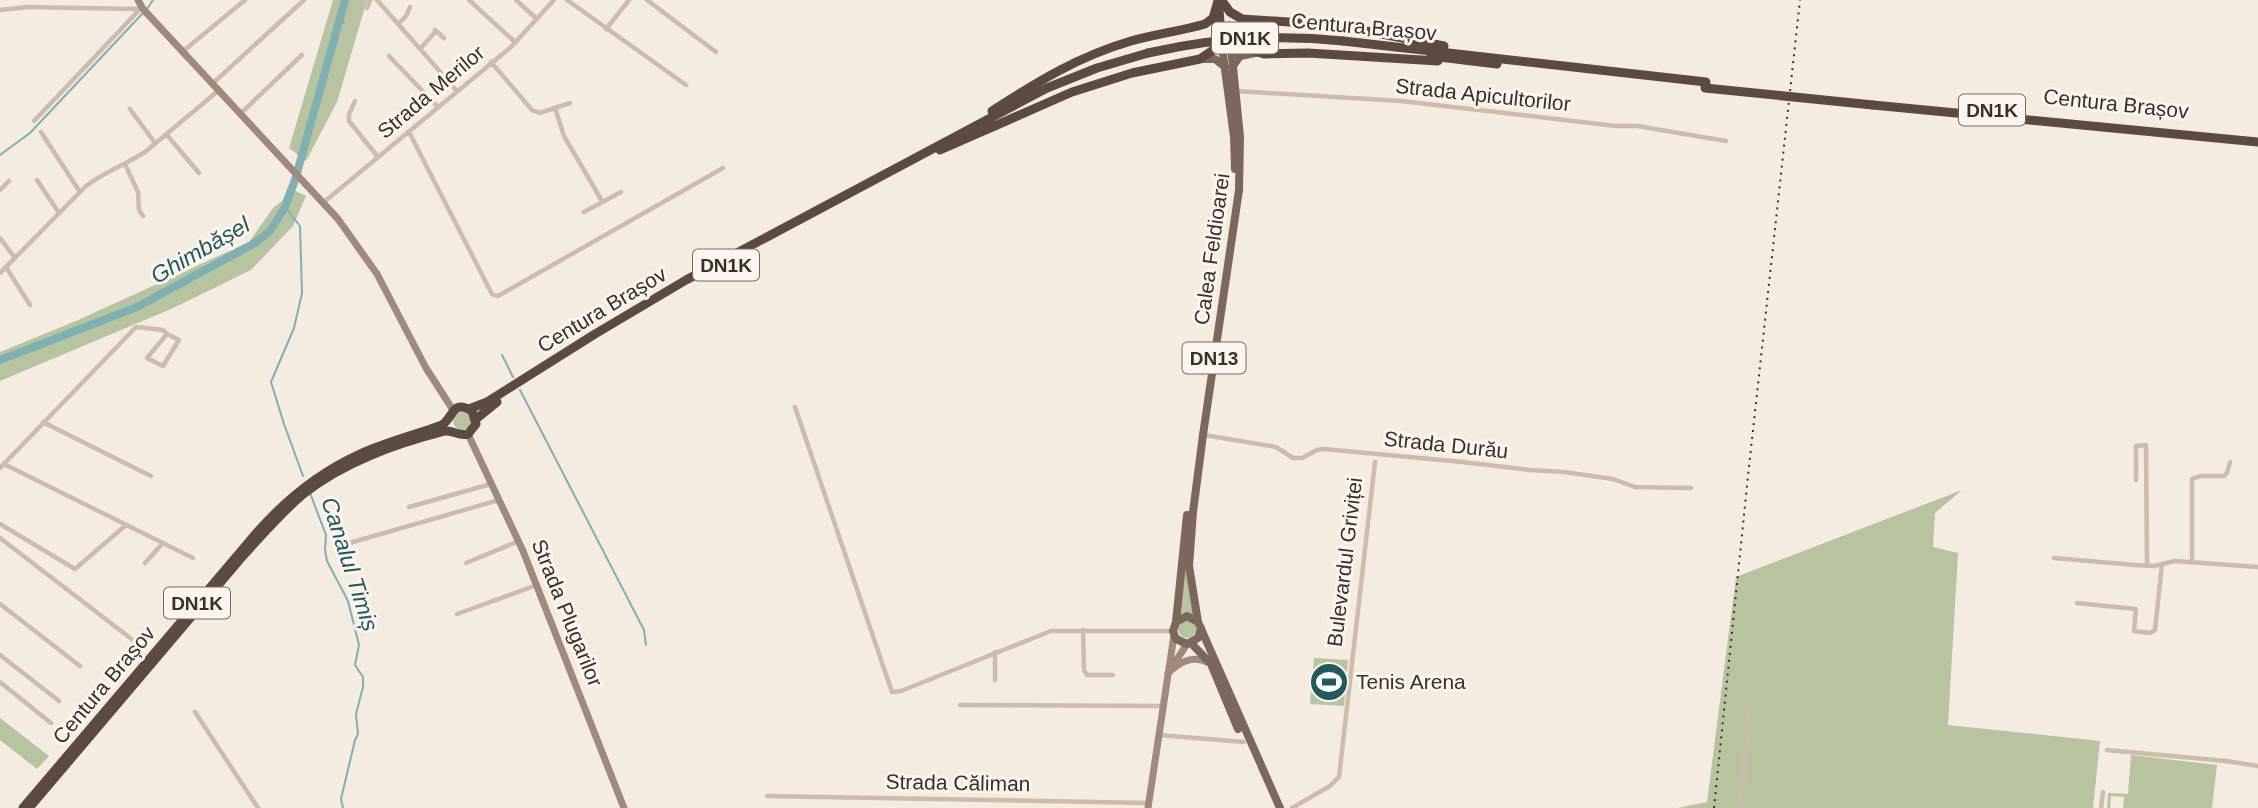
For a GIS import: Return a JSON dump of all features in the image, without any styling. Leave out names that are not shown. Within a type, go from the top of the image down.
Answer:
[{"type":"highway","points":[[1194,28],[1213,18],[1220,1],[1235,16],[1255,21]]},
{"type":"highway","name":"DN13","points":[[1220,1],[1237,36],[1226,46],[1217,33],[1220,1]]},
{"type":"highway","points":[[938,148],[1063,67],[1132,41],[1179,29],[1194,28],[1217,33],[1255,21]]},
{"type":"highway","name":"DN1K","points":[[1255,21],[1319,23],[1456,48],[1475,58]]},
{"type":"highway","name":"Centura Brașov","points":[[29,808],[249,549],[302,495],[344,467],[376,452],[452,431],[460,435],[468,434],[475,428],[476,419],[481,413],[644,311],[1046,88],[1097,68],[1213,41],[1309,37],[1705,85],[2258,142]]},
{"type":"highway","points":[[938,148],[1104,80],[1200,58],[1226,46],[1264,54],[1308,53],[1433,61],[1475,58]]},
{"type":"highway","name":"Centura Brașov","points":[[1873,102],[2258,136]]},
{"type":"highway","name":"Centura Brașov","points":[[453,410],[487,402],[686,280],[938,148]]},
{"type":"highway","points":[[469,408],[476,419]]},
{"type":"highway","points":[[452,431],[448,421],[453,410]]},
{"type":"highway","name":"Centura Brașov","points":[[23,808],[245,546],[283,505],[339,465],[380,446],[448,421]]},
{"type":"main road","name":"Calea Feldioarei","points":[[1174,629],[1234,191],[1234,137],[1226,46]]},
{"type":"main road","points":[[1200,58],[1215,59],[1229,66],[1244,54],[1264,54]]},
{"type":"main road","name":"Calea Feldioarei","points":[[1189,644],[1198,638],[1199,623],[1191,583],[1189,550],[1239,190],[1240,137],[1235,91],[1229,66]]},
{"type":"main road","points":[[1174,629],[1187,616],[1199,623]]},
{"type":"main road","name":"DN13","points":[[1199,623],[1244,742],[1277,808]]},
{"type":"main road","name":"DN13","points":[[1174,629],[1179,642],[1189,644],[1214,665]]},
{"type":"main road","points":[[1214,665],[1277,808]]},
{"type":"street","points":[[182,52],[244,0]]},
{"type":"street","points":[[0,272],[99,176],[135,159],[166,134],[304,0]]},
{"type":"street","points":[[367,8],[370,0]]},
{"type":"street","points":[[377,0],[457,91]]},
{"type":"street","points":[[469,0],[515,42]]},
{"type":"street","points":[[516,0],[537,19]]},
{"type":"street","name":"Strada Merilor","points":[[324,202],[515,42],[554,0]]},
{"type":"street","points":[[567,0],[686,85]]},
{"type":"street","points":[[607,29],[629,0]]},
{"type":"street","points":[[647,0],[716,52]]},
{"type":"street","points":[[0,10],[28,7],[143,7]]},
{"type":"street","points":[[143,7],[324,202],[349,234],[377,275],[426,368],[453,410]]},
{"type":"street","points":[[34,121],[143,7]]},
{"type":"street","points":[[398,24],[410,8]]},
{"type":"street","points":[[420,49],[435,30],[444,38]]},
{"type":"street","points":[[240,114],[302,55]]},
{"type":"street","points":[[390,56],[438,107]]},
{"type":"street","points":[[491,62],[532,110],[539,113],[570,103]]},
{"type":"street","name":"Strada Apicultorilor","points":[[1235,91],[1401,101],[1616,126],[1637,126],[1726,141]]},
{"type":"street","points":[[355,101],[349,121],[378,157]]},
{"type":"street","points":[[555,108],[564,136],[603,201]]},
{"type":"street","points":[[130,109],[155,143]]},
{"type":"street","points":[[41,132],[80,192]]},
{"type":"street","points":[[410,132],[492,294],[498,296],[723,168]]},
{"type":"street","points":[[166,134],[199,173]]},
{"type":"street","points":[[125,164],[138,192],[139,210],[143,216]]},
{"type":"street","points":[[37,180],[59,213]]},
{"type":"street","points":[[0,190],[9,181]]},
{"type":"street","points":[[584,212],[621,191]]},
{"type":"street","points":[[0,238],[15,258]]},
{"type":"street","points":[[6,267],[30,306]]},
{"type":"street","points":[[167,334],[147,358],[163,366],[179,340],[163,330],[136,327],[2,466],[193,558]]},
{"type":"street","points":[[795,407],[892,692],[901,691],[1043,633],[1062,630],[1174,629]]},
{"type":"street","points":[[43,422],[151,475]]},
{"type":"street","name":"Strada Plugarilor","points":[[468,434],[519,541],[624,808]]},
{"type":"street","name":"Strada Durău","points":[[1203,435],[1276,447],[1293,458],[1302,458],[1320,449],[1376,453],[1481,466],[1564,472],[1613,480],[1635,487],[1691,488]]},
{"type":"street","points":[[2136,480],[2136,446],[2146,445],[2147,565]]},
{"type":"street","name":"Bulevardul Griviței","points":[[1292,808],[1330,786],[1339,777],[1375,462]]},
{"type":"street","points":[[2192,563],[2192,479],[2200,476],[2224,477],[2230,462]]},
{"type":"street","points":[[409,507],[491,484]]},
{"type":"street","points":[[346,544],[499,500]]},
{"type":"street","points":[[0,524],[75,569],[126,525]]},
{"type":"street","points":[[0,538],[138,644]]},
{"type":"street","points":[[466,563],[519,541]]},
{"type":"street","points":[[145,563],[163,543]]},
{"type":"street","points":[[2054,558],[2147,565],[2175,561],[2258,568]]},
{"type":"street","points":[[2077,603],[2136,609],[2134,631],[2150,633],[2155,629],[2162,564]]},
{"type":"street","points":[[457,614],[537,585]]},
{"type":"street","points":[[0,604],[80,666]]},
{"type":"street","name":"Calea Feldioarei","points":[[1148,806],[1174,629]]},
{"type":"street","points":[[1083,630],[1084,670],[1087,675],[1114,675]]},
{"type":"street","name":"Calea Feldioarei","points":[[1168,673],[1189,644]]},
{"type":"street","points":[[995,652],[995,680]]},
{"type":"street","points":[[0,654],[59,701]]},
{"type":"street","points":[[1168,673],[1187,660],[1202,659],[1214,665]]},
{"type":"street","points":[[0,682],[51,723]]},
{"type":"street","points":[[960,705],[1163,706]]},
{"type":"street","points":[[1740,808],[1750,707]]},
{"type":"street","points":[[195,712],[258,808]]},
{"type":"street","points":[[1160,735],[1244,742]]},
{"type":"street","points":[[2107,750],[2258,766]]},
{"type":"street","points":[[2101,808],[2103,792]]},
{"type":"street","name":"Strada Căliman","points":[[767,796],[1148,806]]},
{"type":"green space","points":[[333,0],[367,0],[337,102],[306,161],[289,148]]},
{"type":"green space","points":[[288,187],[306,196],[293,226],[251,270],[171,309],[0,381],[0,352],[76,321],[249,242],[273,208],[283,200]]},
{"type":"green space","points":[[458,412],[466,412],[471,421],[469,428],[458,430],[453,425],[453,417]]},
{"type":"green space","points":[[1962,490],[1935,513],[1933,547],[1958,553],[1948,725],[2100,741],[2093,808],[1677,808],[1707,802],[1736,577]]},
{"type":"green space","points":[[1185,565],[1193,614],[1178,618]]},
{"type":"green space","points":[[1183,620],[1191,620],[1196,629],[1194,636],[1183,638],[1178,633],[1178,625]]},
{"type":"green space","name":"Tenis Arena","points":[[1314,658],[1348,660],[1344,706],[1310,704]]},
{"type":"green space","points":[[0,718],[49,756],[37,769],[0,740]]},
{"type":"green space","points":[[2131,755],[2217,765],[2212,808],[2123,808],[2124,797],[2111,796],[2110,808],[2107,808],[2108,793],[2128,794]]},
{"type":"waterway","points":[[147,9],[153,0]]},
{"type":"waterway","name":"Ghimbășel","points":[[0,360],[137,307],[255,243],[270,231],[285,207],[295,180],[345,0]]},
{"type":"waterway","points":[[0,155],[30,133],[143,13]]},
{"type":"waterway","name":"Ghimbășel","points":[[340,14],[344,23]]},
{"type":"waterway","name":"Canalul Timiș","points":[[285,207],[300,226],[302,293],[294,328],[271,382],[303,476]]},
{"type":"waterway","points":[[502,355],[513,377]]},
{"type":"waterway","points":[[520,390],[644,630],[646,645]]},
{"type":"waterway","name":"Canalul Timiș","points":[[310,493],[326,535],[327,561],[348,601],[359,645],[355,665],[363,677],[356,714],[358,734],[341,799],[343,808]]},
{"type":"railway","points":[[1714,808],[1800,0]]},
{"type":"place","name":"Tenis Arena","points":[[1329,682]]}]
